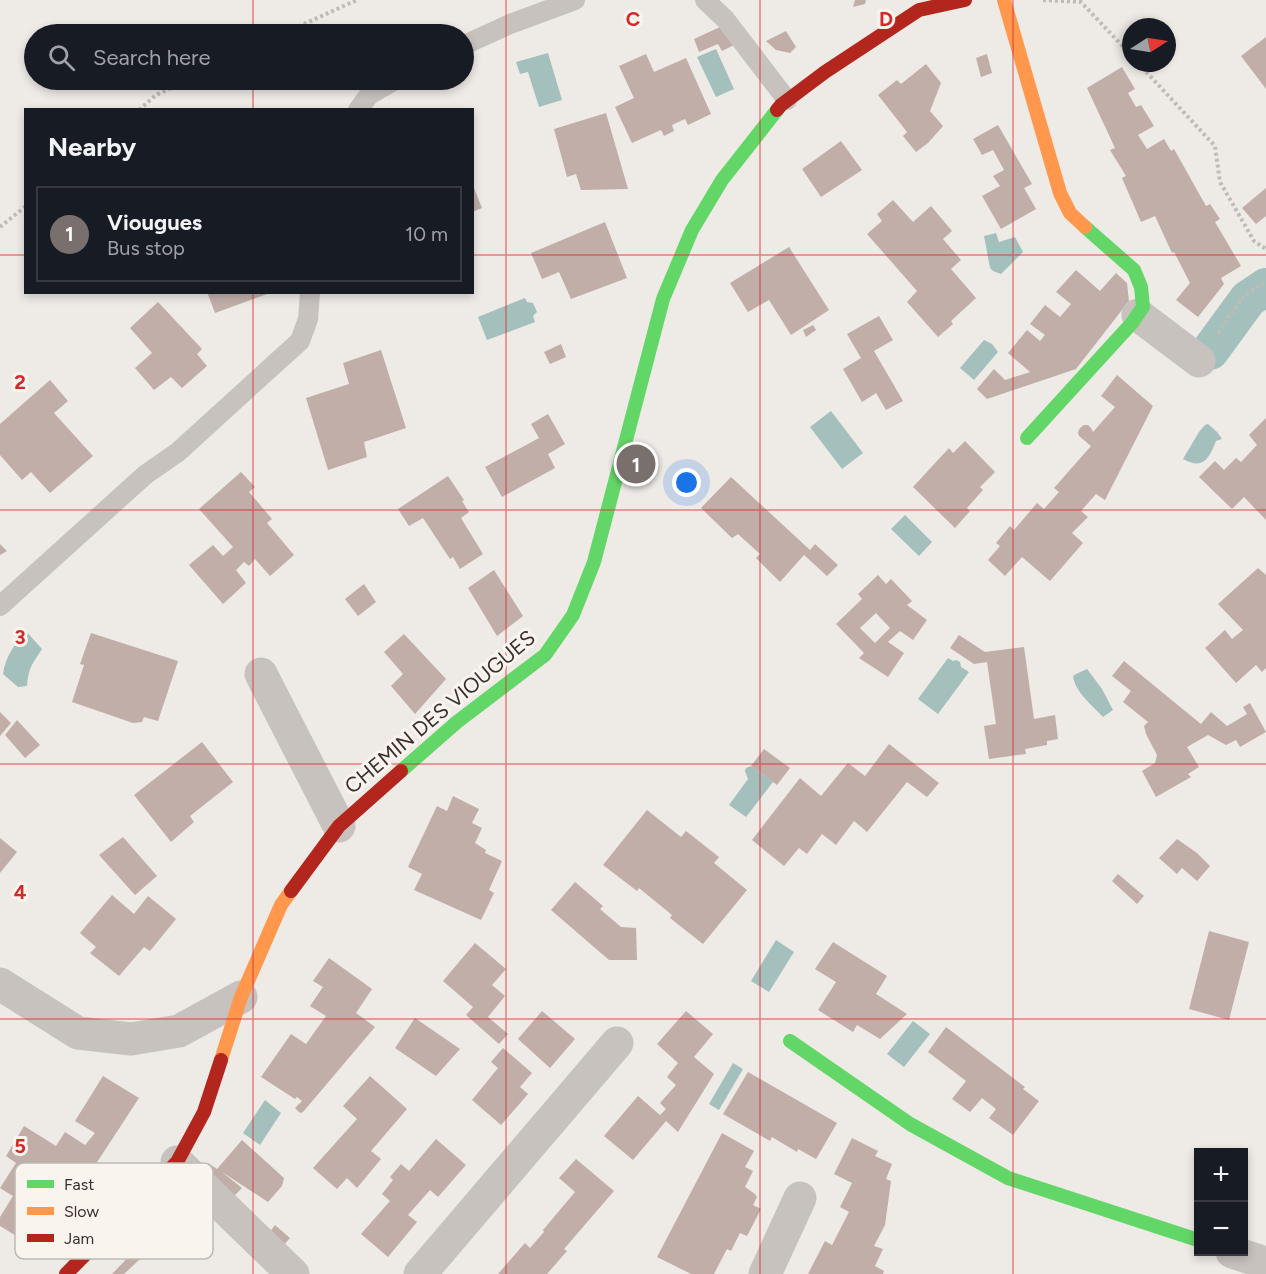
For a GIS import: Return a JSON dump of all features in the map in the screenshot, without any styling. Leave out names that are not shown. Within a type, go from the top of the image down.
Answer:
[{"type":"street","name":"CHEMIN DES VIOUGUES","points":[[177,1162],[204,1112],[241,997],[281,905],[339,826],[457,722],[545,655],[573,615],[594,562],[663,299],[692,230],[722,180],[787,100],[919,10],[965,0]]},
{"type":"street","points":[[1004,0],[1060,193],[1070,213],[1134,270],[1141,287],[1143,307],[1132,323],[1028,438]]},
{"type":"street","points":[[1138,315],[1198,361]]},
{"type":"street","points":[[261,674],[339,826]]},
{"type":"street","points":[[0,984],[78,1033],[131,1038],[180,1031],[241,997]]},
{"type":"street","points":[[790,1041],[910,1124],[1008,1178],[1194,1239]]},
{"type":"street","points":[[427,1272],[617,1043]]},
{"type":"street","points":[[213,1197],[293,1274]]},
{"type":"street","points":[[765,1274],[800,1198]]},
{"type":"street","points":[[1246,1256],[1266,1263]]},
{"type":"street","name":"CHEMIN DES VIOUGUES","points":[[66,1274],[81,1259]]},
{"type":"lane","points":[[474,40],[510,24],[575,0]]},
{"type":"lane","points":[[705,0],[725,19],[787,100]]},
{"type":"lane","points":[[359,108],[369,95],[378,90]]},
{"type":"lane","points":[[0,606],[145,475],[178,452],[300,341],[308,319],[310,294]]},
{"type":"path","points":[[304,24],[357,0]]},
{"type":"path","points":[[1043,0],[1082,2],[1122,45]]},
{"type":"path","points":[[1146,72],[1215,146],[1220,182],[1254,241],[1266,249]]},
{"type":"path","points":[[141,108],[156,95],[167,90]]},
{"type":"path","points":[[0,228],[24,208]]},
{"type":"path","points":[[1198,361],[1243,297],[1266,281]]},
{"type":"water","points":[[716,49],[734,89],[716,97],[697,57]]},
{"type":"water","points":[[548,53],[562,100],[539,107],[528,72],[520,74],[516,62]]},
{"type":"water","points":[[996,233],[999,242],[1015,237],[1023,252],[1001,274],[990,268],[984,236]]},
{"type":"water","points":[[525,298],[527,302],[533,303],[537,312],[533,316],[535,322],[487,340],[478,317]]},
{"type":"water","points":[[984,340],[992,344],[998,352],[974,380],[960,368]]},
{"type":"water","points":[[831,411],[863,453],[842,469],[810,427]]},
{"type":"water","points":[[1208,424],[1222,439],[1216,441],[1208,458],[1204,461],[1196,463],[1183,459],[1199,432]]},
{"type":"water","points":[[905,515],[932,542],[919,556],[891,529]]},
{"type":"water","points":[[25,630],[42,649],[30,670],[27,686],[18,687],[3,674],[8,656]]},
{"type":"water","points":[[948,658],[960,662],[961,667],[969,672],[938,714],[918,699]]},
{"type":"water","points":[[1087,669],[1102,689],[1113,710],[1103,717],[1074,682],[1073,676]]},
{"type":"water","points":[[751,766],[773,782],[746,817],[729,805],[748,779],[745,771]]},
{"type":"water","points":[[776,940],[794,952],[769,992],[751,981]]},
{"type":"water","points":[[913,1021],[930,1034],[904,1067],[887,1054]]},
{"type":"water","points":[[733,1063],[743,1069],[719,1110],[709,1104]]},
{"type":"water","points":[[265,1100],[281,1113],[260,1145],[243,1133]]},
{"type":"building","points":[[855,0],[866,0],[865,4],[853,7]]},
{"type":"building","points":[[720,27],[734,45],[722,51],[718,44],[699,52],[694,39]]},
{"type":"building","points":[[786,31],[796,47],[790,53],[776,50],[766,41]]},
{"type":"building","points":[[1266,37],[1266,89],[1241,56]]},
{"type":"building","points":[[646,54],[654,72],[686,58],[711,114],[688,125],[685,119],[672,125],[674,131],[664,136],[661,130],[632,143],[615,107],[634,98],[619,66]]},
{"type":"building","points":[[987,54],[992,73],[981,77],[976,58]]},
{"type":"building","points":[[926,64],[941,83],[930,111],[943,126],[928,143],[916,152],[903,136],[907,132],[878,95],[897,80],[901,84]]},
{"type":"building","points":[[1122,67],[1122,72],[1125,72],[1135,89],[1128,93],[1136,107],[1141,105],[1154,126],[1138,135],[1147,149],[1164,139],[1171,151],[1174,149],[1206,206],[1210,204],[1220,219],[1215,222],[1241,266],[1221,278],[1224,284],[1198,317],[1176,300],[1190,283],[1174,252],[1172,253],[1155,216],[1141,222],[1122,178],[1126,176],[1110,150],[1115,148],[1087,88]]},
{"type":"building","points":[[606,113],[628,189],[581,190],[576,174],[567,177],[554,129]]},
{"type":"building","points":[[998,125],[1032,184],[1024,188],[1036,209],[1001,229],[982,196],[1000,186],[993,176],[1004,170],[993,150],[982,155],[973,139]]},
{"type":"building","points":[[841,141],[862,170],[821,197],[802,169]]},
{"type":"building","points":[[474,188],[482,208],[474,211]]},
{"type":"building","points":[[1266,188],[1266,216],[1256,224],[1242,208]]},
{"type":"building","points":[[893,200],[913,222],[931,206],[952,231],[943,239],[961,260],[951,269],[976,298],[951,321],[953,324],[938,337],[907,302],[917,291],[867,234],[882,221],[877,214]]},
{"type":"building","points":[[605,222],[627,278],[571,299],[559,272],[542,279],[531,253]]},
{"type":"building","points":[[789,247],[829,310],[791,335],[769,300],[748,312],[730,283]]},
{"type":"building","points":[[1076,270],[1100,291],[1116,273],[1127,283],[1129,301],[1076,369],[987,399],[977,389],[994,369],[1005,380],[1030,372],[1008,353],[1027,330],[1040,341],[1045,335],[1030,324],[1045,305],[1060,317],[1071,304],[1056,292]]},
{"type":"building","points":[[208,294],[267,294],[215,313]]},
{"type":"building","points":[[158,302],[202,349],[197,354],[207,366],[182,388],[171,377],[154,390],[135,368],[152,353],[130,328]]},
{"type":"building","points":[[879,316],[893,340],[874,351],[903,401],[886,410],[876,393],[862,402],[843,369],[861,358],[847,334]]},
{"type":"building","points":[[813,325],[816,330],[806,337],[803,330]]},
{"type":"building","points":[[561,344],[566,357],[550,364],[544,352]]},
{"type":"building","points":[[381,350],[406,428],[364,442],[367,457],[328,470],[306,398],[349,384],[343,363]]},
{"type":"building","points":[[1117,375],[1153,406],[1105,500],[1096,494],[1081,511],[1088,517],[1072,533],[1083,543],[1050,581],[1022,557],[1005,576],[988,560],[1000,546],[996,543],[1010,526],[1014,530],[1037,503],[1044,509],[1059,492],[1054,488],[1091,446],[1079,436],[1080,428],[1088,425],[1093,432],[1115,407],[1101,396]]},
{"type":"building","points":[[50,380],[68,401],[54,413],[93,456],[50,493],[31,472],[22,480],[0,455],[0,424]]},
{"type":"building","points":[[548,414],[565,444],[548,454],[555,468],[502,497],[485,467],[539,438],[531,424]]},
{"type":"building","points":[[1266,418],[1266,520],[1244,497],[1232,509],[1199,477],[1215,461],[1224,470],[1236,458],[1241,462],[1257,445],[1249,435]]},
{"type":"building","points":[[965,441],[995,472],[980,487],[983,490],[967,508],[970,511],[955,528],[913,487],[949,448],[953,453]]},
{"type":"building","points":[[241,472],[255,487],[249,492],[272,519],[267,523],[294,555],[270,576],[255,559],[249,566],[244,562],[236,570],[246,583],[223,604],[189,565],[213,545],[223,556],[233,547],[199,509]]},
{"type":"building","points":[[448,476],[469,512],[461,518],[483,554],[460,569],[453,557],[450,559],[423,518],[409,526],[398,509]]},
{"type":"building","points":[[731,477],[810,550],[815,544],[838,565],[827,576],[804,555],[780,582],[756,558],[760,554],[738,534],[732,538],[701,508]]},
{"type":"building","points":[[0,544],[7,551],[0,555]]},
{"type":"building","points":[[1258,568],[1266,575],[1266,668],[1262,672],[1256,665],[1236,683],[1205,648],[1225,630],[1232,639],[1243,630],[1218,604]]},
{"type":"building","points":[[494,570],[523,616],[497,636],[468,588]]},
{"type":"building","points":[[878,575],[886,584],[891,579],[912,601],[907,605],[927,620],[913,640],[900,631],[888,642],[904,653],[888,677],[859,658],[864,653],[836,624],[862,599],[858,594]],"holes":[[[876,613],[890,628],[875,643],[860,628]]]},
{"type":"building","points":[[364,584],[376,602],[358,616],[345,599]]},
{"type":"building","points":[[91,633],[178,661],[158,721],[144,717],[142,722],[133,723],[72,702],[84,665],[80,664]]},
{"type":"building","points":[[404,634],[446,679],[415,714],[391,686],[403,674],[384,652]]},
{"type":"building","points":[[959,635],[985,652],[1024,647],[1034,719],[1055,715],[1058,739],[1047,741],[1047,745],[1025,749],[1026,754],[989,759],[984,726],[996,724],[987,662],[974,664],[950,648]]},
{"type":"building","points":[[1124,661],[1201,724],[1211,712],[1227,726],[1247,714],[1243,707],[1250,703],[1266,732],[1240,747],[1236,740],[1226,745],[1208,735],[1187,747],[1199,767],[1188,774],[1191,777],[1156,797],[1142,771],[1155,763],[1157,755],[1146,734],[1144,726],[1148,722],[1123,702],[1131,691],[1112,676]]},
{"type":"building","points":[[0,712],[11,723],[0,736]]},
{"type":"building","points":[[17,720],[40,745],[25,758],[5,735]]},
{"type":"building","points":[[202,742],[233,782],[190,816],[194,822],[171,842],[134,795]]},
{"type":"building","points":[[889,744],[939,783],[927,797],[907,782],[867,832],[854,821],[836,845],[822,834],[807,854],[799,848],[784,866],[752,840],[800,778],[821,796],[848,763],[865,776]]},
{"type":"building","points":[[764,749],[790,768],[777,785],[751,766]]},
{"type":"building","points":[[453,796],[479,809],[472,823],[482,828],[475,843],[486,850],[485,853],[502,861],[489,890],[494,893],[481,920],[414,890],[422,874],[408,867],[437,806],[447,811]]},
{"type":"building","points":[[647,810],[681,837],[686,831],[719,857],[714,863],[747,890],[703,944],[670,918],[672,915],[639,888],[637,891],[603,865]]},
{"type":"building","points":[[123,837],[157,876],[135,895],[99,855]]},
{"type":"building","points":[[0,838],[17,852],[0,873]]},
{"type":"building","points":[[1177,839],[1197,853],[1210,866],[1197,881],[1182,868],[1177,874],[1159,858]]},
{"type":"building","points":[[1118,874],[1144,896],[1137,904],[1112,881]]},
{"type":"building","points":[[575,882],[603,906],[600,909],[621,927],[636,928],[637,960],[609,960],[551,910]]},
{"type":"building","points":[[112,895],[134,914],[148,896],[176,919],[150,951],[144,947],[119,976],[90,953],[96,947],[80,933]]},
{"type":"building","points":[[1209,931],[1249,942],[1229,1020],[1189,1009]]},
{"type":"building","points":[[833,942],[887,976],[876,994],[907,1014],[880,1039],[857,1025],[853,1032],[818,1010],[836,982],[815,969]]},
{"type":"building","points":[[475,943],[506,969],[492,985],[505,996],[488,1017],[508,1034],[499,1044],[466,1015],[473,1007],[443,981]]},
{"type":"building","points":[[329,958],[372,989],[356,1013],[375,1027],[300,1113],[295,1108],[302,1101],[297,1097],[295,1099],[261,1077],[291,1034],[306,1044],[326,1016],[310,1006],[323,987],[313,981]]},
{"type":"building","points":[[542,1011],[575,1039],[550,1068],[518,1039]]},
{"type":"building","points":[[686,1011],[713,1034],[694,1057],[714,1074],[678,1132],[666,1121],[633,1160],[604,1136],[638,1096],[660,1115],[666,1109],[660,1103],[676,1085],[667,1077],[678,1063],[657,1044]]},
{"type":"building","points":[[415,1018],[460,1049],[436,1076],[395,1048]]},
{"type":"building","points":[[946,1027],[1025,1087],[1023,1089],[1039,1101],[1013,1135],[989,1118],[996,1109],[982,1098],[970,1112],[952,1099],[966,1081],[928,1052]]},
{"type":"building","points":[[503,1048],[532,1073],[520,1087],[528,1094],[501,1125],[472,1100],[498,1068],[491,1062]]},
{"type":"building","points":[[748,1072],[837,1123],[816,1159],[798,1149],[797,1152],[772,1137],[770,1141],[723,1114]]},
{"type":"building","points":[[103,1076],[139,1098],[97,1163],[16,1163],[6,1156],[24,1126],[56,1146],[65,1132],[85,1145],[95,1133],[75,1121]]},
{"type":"building","points":[[370,1076],[407,1109],[371,1151],[381,1159],[357,1188],[347,1178],[337,1189],[313,1168],[357,1119],[343,1106]]},
{"type":"building","points":[[722,1133],[754,1151],[745,1167],[753,1171],[745,1187],[757,1197],[753,1205],[761,1209],[747,1236],[740,1233],[731,1251],[727,1249],[714,1274],[691,1274],[657,1257]]},
{"type":"building","points":[[852,1138],[878,1151],[875,1156],[892,1164],[886,1179],[891,1181],[885,1225],[874,1246],[883,1249],[875,1266],[884,1271],[883,1274],[808,1274],[825,1241],[832,1245],[849,1212],[840,1207],[852,1183],[834,1174]]},
{"type":"building","points":[[436,1139],[466,1165],[438,1197],[430,1190],[408,1215],[417,1222],[388,1257],[361,1234],[390,1201],[382,1194],[393,1180],[390,1177],[401,1164],[409,1171]]},
{"type":"building","points":[[242,1140],[284,1178],[282,1186],[268,1202],[222,1172],[242,1188],[234,1196],[213,1175],[213,1166],[217,1169]]},
{"type":"building","points":[[576,1159],[614,1191],[564,1249],[567,1251],[547,1274],[498,1274],[525,1243],[530,1248],[575,1192],[559,1178]]},
{"type":"building","points":[[15,1165],[15,1235],[0,1226],[0,1217],[13,1196],[0,1188]]},
{"type":"building","points":[[275,1225],[290,1238],[282,1247],[268,1234]]},
{"type":"building","points":[[127,1259],[140,1259],[124,1274],[112,1274]]},
{"type":"waterway","points":[[1210,351],[1248,299],[1266,287]]},
{"type":"traffic: fast","points":[[401,771],[457,722],[545,655],[573,615],[594,562],[663,299],[692,230],[722,180],[777,110]]},
{"type":"traffic: fast","points":[[1027,438],[1132,323],[1143,307],[1141,287],[1134,270],[1085,227]]},
{"type":"traffic: fast","points":[[790,1041],[910,1124],[1008,1178],[1194,1239]]},
{"type":"traffic: slow","points":[[1004,0],[1060,193],[1070,213],[1085,227]]},
{"type":"traffic: slow","points":[[221,1060],[241,997],[281,905],[291,891]]},
{"type":"traffic: jam","points":[[777,110],[825,72],[919,10],[965,0]]},
{"type":"traffic: jam","points":[[291,891],[339,826],[401,771]]},
{"type":"traffic: jam","points":[[176,1163],[204,1112],[221,1060]]},
{"type":"traffic: jam","points":[[66,1274],[81,1259]]},
{"type":"place","name":"Viougues","points":[[636,464]]}]
